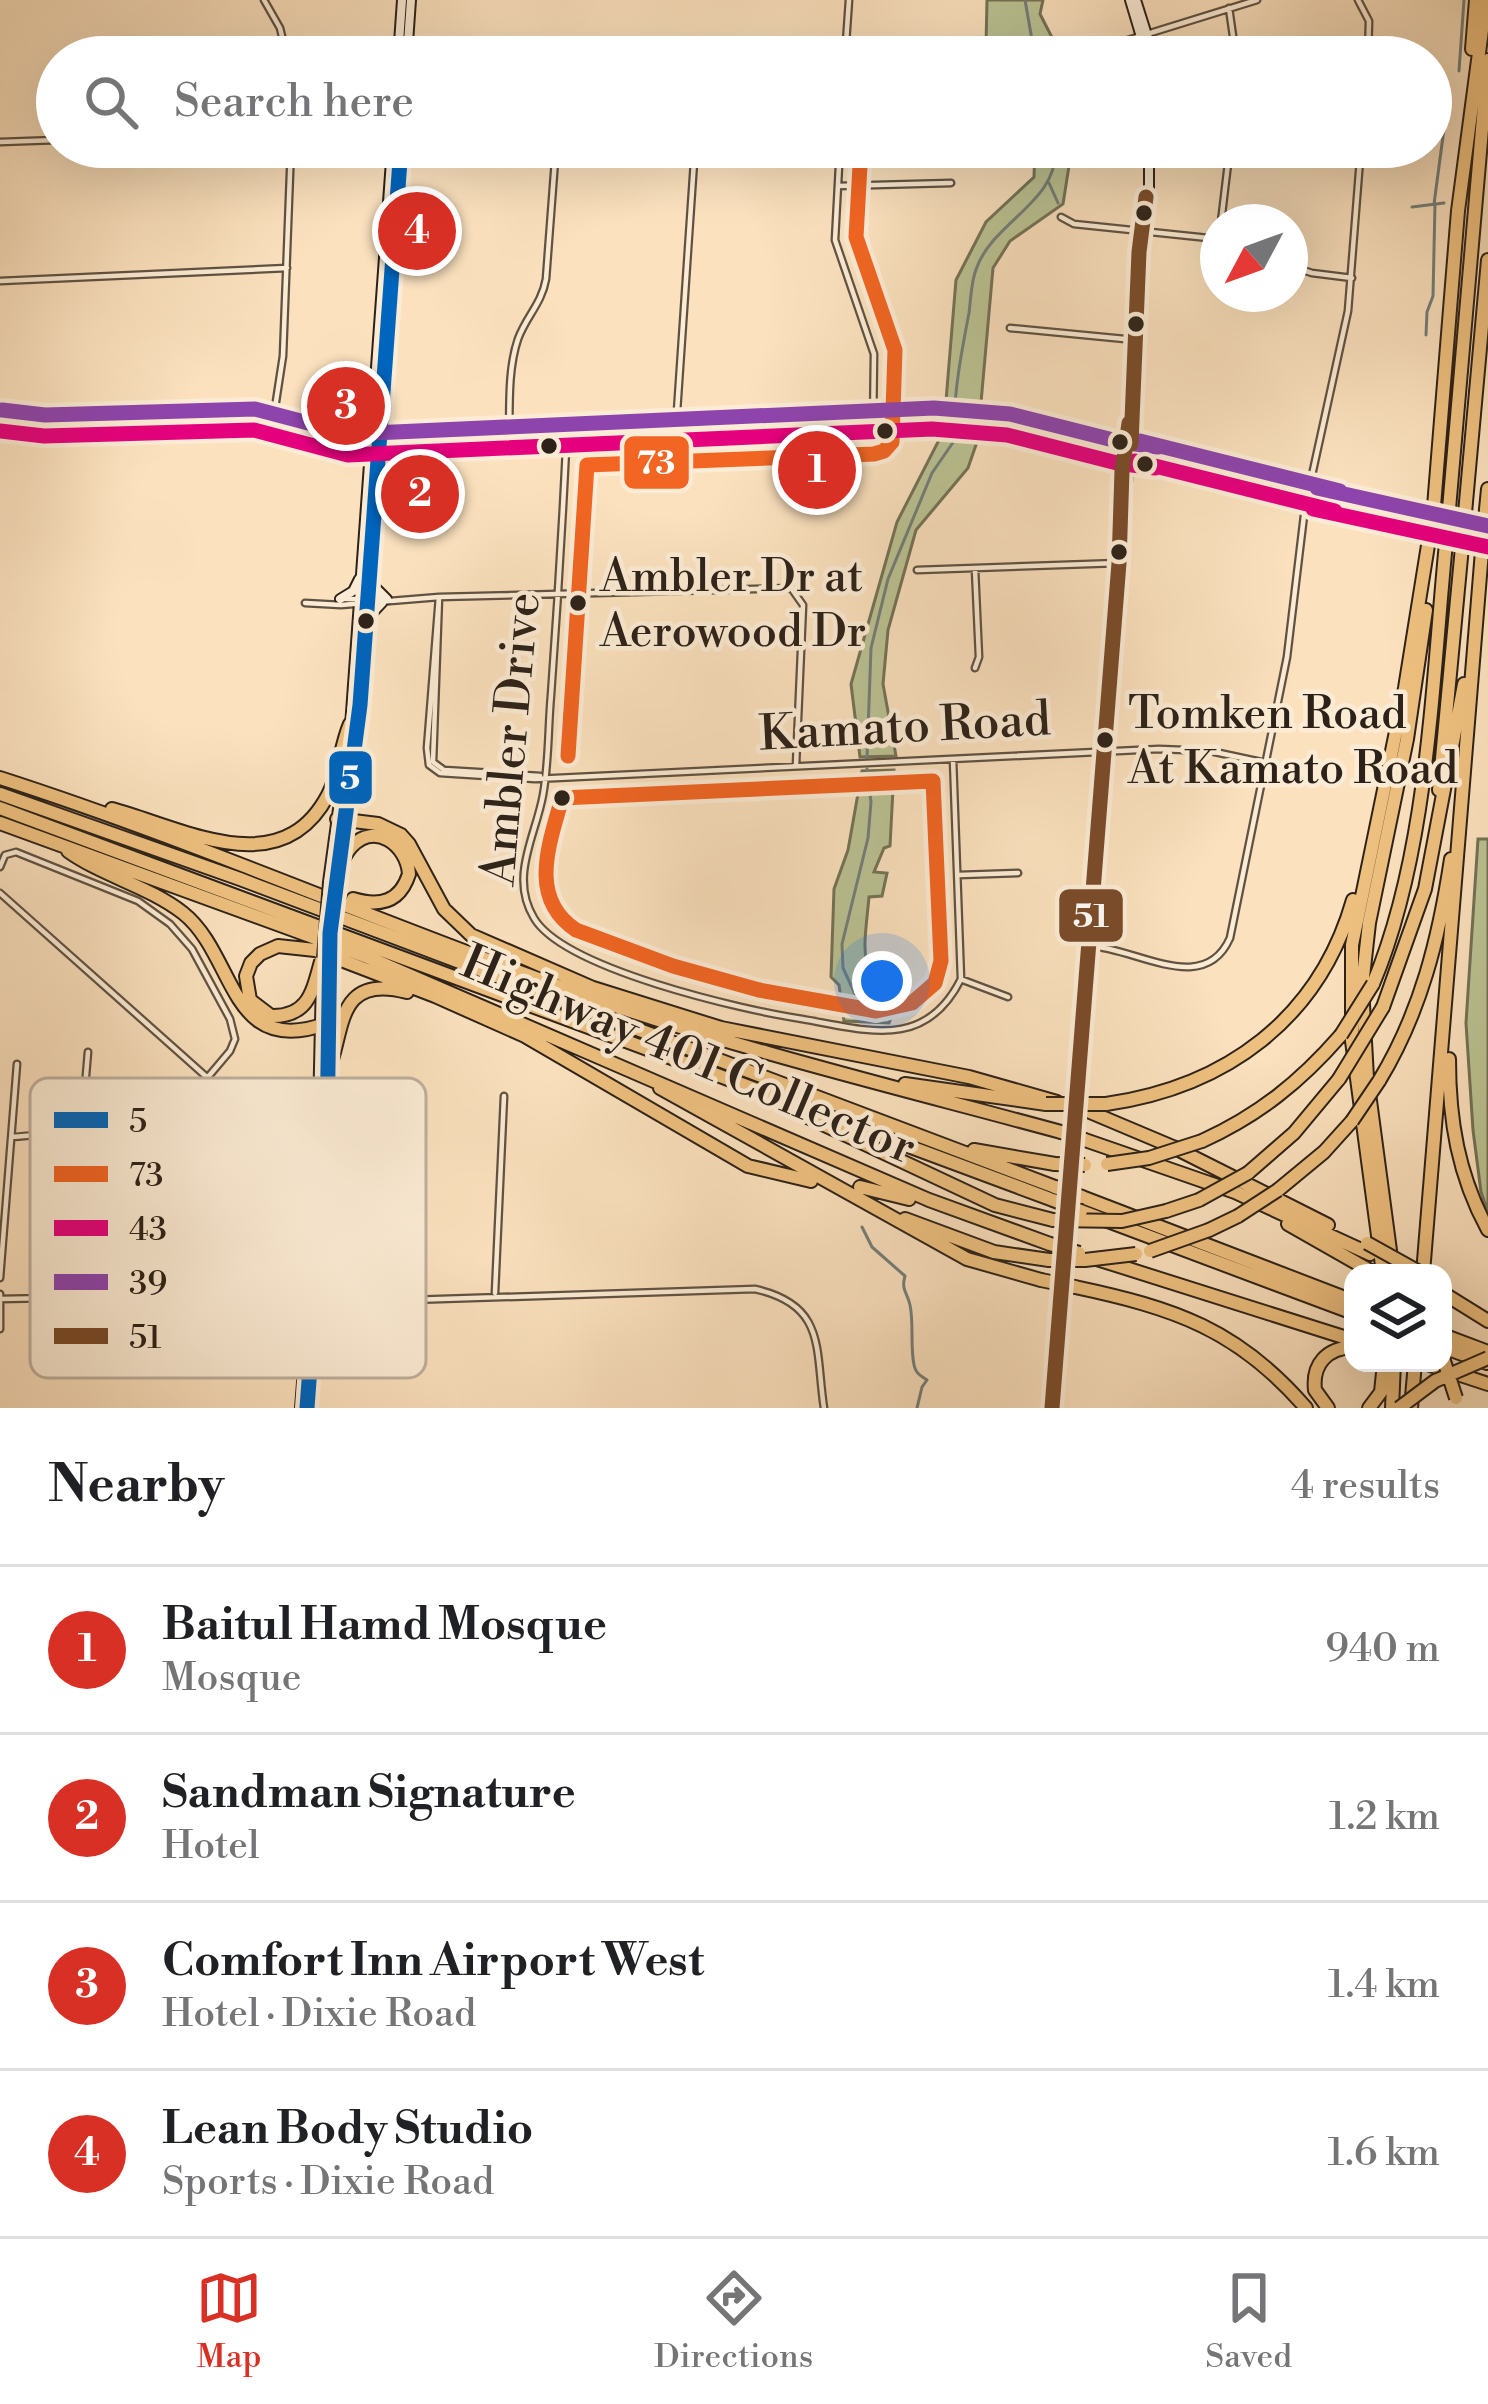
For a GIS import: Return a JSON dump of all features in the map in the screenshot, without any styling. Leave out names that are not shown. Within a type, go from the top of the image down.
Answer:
[{"type":"highway","points":[[878,1121],[964,1148],[1055,1164],[1149,1158],[1202,1141],[1266,1108],[1296,1084],[1341,1035],[1373,984],[1396,925],[1409,865],[1476,0]]},
{"type":"highway","points":[[1458,212],[1486,0]]},
{"type":"highway","points":[[1393,1264],[1366,1078],[1362,986],[1369,923],[1411,719],[1437,536],[1488,60]]},
{"type":"highway","points":[[1435,839],[1488,260]]},
{"type":"highway","points":[[1423,1264],[1488,489]]},
{"type":"highway","points":[[1375,1264],[1350,1011],[1352,945],[1437,536]]},
{"type":"highway","points":[[722,1076],[995,1205],[1053,1220],[1122,1221],[1166,1211],[1199,1200],[1248,1173],[1294,1132],[1339,1079],[1383,1007],[1415,925],[1470,644],[1476,636]]},
{"type":"highway","points":[[42,791],[215,841],[273,844],[292,836],[320,809],[337,776],[350,724]]},
{"type":"highway","points":[[860,1193],[994,1252],[1085,1260],[1143,1252],[1209,1229],[1278,1190],[1324,1152],[1352,1120],[1402,1040],[1434,953],[1464,775]]},
{"type":"highway","name":"Highway 401 Collector","points":[[0,778],[737,1047],[1085,1139],[1235,1192],[1393,1264]]},
{"type":"highway","points":[[0,794],[240,879],[878,1121],[1054,1194]]},
{"type":"highway","points":[[0,808],[722,1076],[1344,1298]]},
{"type":"highway","points":[[340,820],[379,824],[401,835],[444,909],[471,935],[574,980],[721,1028],[951,1074],[1090,1112],[1172,1147],[1402,1264]]},
{"type":"highway","name":"Highway 401 Collector","points":[[0,823],[365,956],[1001,1228],[1344,1341]]},
{"type":"highway","points":[[818,1068],[1052,1103],[1106,1104],[1187,1084],[1246,1052],[1292,1015],[1324,974],[1376,824]]},
{"type":"highway","points":[[288,882],[382,903],[403,889],[408,862],[392,841],[369,837],[350,848],[332,881]]},
{"type":"highway","points":[[58,843],[182,913],[202,934],[239,1003],[259,1023],[285,1029],[324,1025]]},
{"type":"highway","points":[[325,959],[313,993],[296,1012],[271,1016],[250,1000],[245,983],[250,963],[267,950],[292,946],[346,962],[471,1011],[591,1072],[731,1159],[766,1173],[811,1181]]},
{"type":"highway","points":[[1448,986],[1454,1142],[1488,1230]]},
{"type":"highway","points":[[327,1074],[343,1013],[372,990],[392,988],[471,1011]]},
{"type":"highway","points":[[623,1066],[860,1193],[967,1259],[1139,1301],[1215,1331],[1252,1354],[1306,1408]]},
{"type":"highway","points":[[1150,1162],[1301,1230],[1362,1264]]},
{"type":"highway","points":[[860,1193],[889,1192],[986,1227],[1001,1228]]},
{"type":"highway","points":[[1082,1204],[1344,1309]]},
{"type":"highway","points":[[1452,1297],[1488,1321]]},
{"type":"highway","points":[[1452,1340],[1488,1358]]},
{"type":"highway","points":[[1328,1408],[1316,1390],[1317,1367],[1344,1347]]},
{"type":"highway","points":[[1452,1349],[1488,1358]]},
{"type":"highway","points":[[1395,1408],[1445,1375],[1488,1358]]},
{"type":"highway","points":[[1369,1408],[1381,1393],[1383,1372]]},
{"type":"highway","points":[[1394,1372],[1395,1408]]},
{"type":"highway","points":[[1411,1408],[1414,1372]]},
{"type":"highway","points":[[1447,1372],[1457,1403]]},
{"type":"highway","points":[[1451,1372],[1488,1384]]},
{"type":"main road","points":[[404,36],[406,0]]},
{"type":"main road","points":[[1133,0],[1146,35]]},
{"type":"main road","points":[[321,1078],[325,959],[364,602],[374,474],[371,432],[394,168]]},
{"type":"main road","points":[[374,451],[381,427],[395,168]]},
{"type":"main road","points":[[1052,1408],[1148,168]]},
{"type":"main road","points":[[381,427],[398,450]]},
{"type":"main road","points":[[0,431],[44,436],[225,430],[272,434],[346,452],[983,431],[1485,546]]},
{"type":"main road","points":[[346,452],[371,432]]},
{"type":"main road","points":[[374,474],[398,450]]},
{"type":"main road","points":[[346,452],[374,474]]},
{"type":"main road","points":[[365,575],[377,593],[389,600],[366,620]]},
{"type":"main road","points":[[336,601],[365,575]]},
{"type":"main road","points":[[340,820],[360,705],[364,602]]},
{"type":"main road","points":[[324,1025],[327,1078]]},
{"type":"main road","points":[[304,1408],[306,1378]]},
{"type":"street","points":[[264,0],[282,36]]},
{"type":"street","points":[[846,36],[849,0]]},
{"type":"street","points":[[1143,36],[1257,0]]},
{"type":"street","points":[[1358,0],[1369,21],[1369,36]]},
{"type":"street","points":[[1228,8],[1233,36]]},
{"type":"street","points":[[0,142],[36,141]]},
{"type":"street","points":[[272,434],[282,367],[290,168]]},
{"type":"street","points":[[509,448],[514,352],[542,298],[554,168]]},
{"type":"street","points":[[675,441],[694,168]]},
{"type":"street","points":[[839,168],[837,251],[874,354],[872,433]]},
{"type":"street","points":[[1224,204],[1228,168]]},
{"type":"street","points":[[1088,946],[1115,947],[1185,969],[1206,965],[1220,955],[1232,934],[1294,614],[1306,504],[1352,278],[1360,168]]},
{"type":"street","points":[[838,186],[951,183]]},
{"type":"street","points":[[1061,218],[1074,224],[1200,237]]},
{"type":"street","points":[[0,281],[287,268]]},
{"type":"street","points":[[1308,272],[1352,278]]},
{"type":"street","points":[[1010,328],[1135,340]]},
{"type":"street","name":"Ambler Drive","points":[[567,445],[546,778],[527,845],[525,891],[536,922],[566,949],[665,986],[740,1007],[875,1032],[902,1031],[924,1022],[948,1002],[962,979]]},
{"type":"street","points":[[917,570],[1119,563]]},
{"type":"street","points":[[975,569],[979,657],[975,668]]},
{"type":"street","points":[[305,603],[738,587],[794,589],[803,604],[796,765]]},
{"type":"street","name":"Kamato Road","points":[[439,597],[433,762],[444,770],[546,778],[1210,751],[1266,763]]},
{"type":"street","points":[[953,759],[962,979],[1008,997]]},
{"type":"street","points":[[0,867],[5,855],[16,852],[138,901],[183,937],[235,1029],[233,1047],[207,1078]]},
{"type":"street","points":[[958,875],[1018,873]]},
{"type":"street","points":[[0,893],[205,1078]]},
{"type":"street","points":[[86,1078],[88,1052]]},
{"type":"street","points":[[0,1278],[17,1064]]},
{"type":"street","points":[[494,1295],[504,1096]]},
{"type":"street","points":[[12,1137],[30,1136]]},
{"type":"street","points":[[426,1298],[754,1289],[775,1294],[805,1316],[817,1336],[824,1408]]},
{"type":"street","points":[[0,1329],[0,1297],[30,1297]]},
{"type":"green space","points":[[987,0],[1043,0],[1040,14],[1051,36],[986,36]]},
{"type":"green space","points":[[1034,168],[1069,168],[1063,204],[1010,241],[993,268],[979,425],[944,425],[956,280],[986,222],[1034,177]]},
{"type":"green space","points":[[941,436],[978,439],[968,468],[916,530],[888,630],[883,684],[896,756],[860,757],[851,684],[897,522]]},
{"type":"green space","points":[[894,770],[890,846],[884,848],[874,872],[887,873],[882,896],[869,897],[865,946],[874,983],[894,1011],[889,1023],[844,1021],[839,985],[831,977],[834,889],[848,850],[862,771]]},
{"type":"green space","points":[[1478,839],[1488,839],[1488,1212],[1473,1130],[1466,1023]]},
{"type":"waterway","points":[[1025,0],[1031,36]]},
{"type":"waterway","points":[[1459,71],[1464,0]]},
{"type":"waterway","points":[[954,423],[975,272],[985,251],[1037,197],[1053,168]]},
{"type":"waterway","points":[[1434,204],[1439,168]]},
{"type":"waterway","points":[[1049,183],[1058,203]]},
{"type":"waterway","points":[[1412,207],[1444,203]]},
{"type":"waterway","points":[[1426,335],[1433,296],[1435,204]]},
{"type":"waterway","points":[[867,758],[871,648],[888,579],[932,473],[954,441]]},
{"type":"waterway","points":[[866,1018],[843,968],[842,944],[868,838],[867,769]]},
{"type":"waterway","points":[[862,1227],[872,1247],[905,1276],[914,1365],[927,1380],[917,1408]]},
{"type":"transit line","name":"5","points":[[328,1078],[330,933],[360,705],[399,168]]},
{"type":"transit line","name":"73","points":[[568,756],[587,465],[874,454],[892,442],[895,350],[856,237],[860,168]]},
{"type":"transit line","name":"51","points":[[1131,444],[1139,252],[1146,197]]},
{"type":"transit line","name":"39","points":[[2,410],[45,415],[255,409],[350,434],[934,408],[1010,414],[1158,447]]},
{"type":"transit line","name":"51","points":[[1052,1408],[1129,423]]},
{"type":"transit line","name":"43","points":[[0,431],[44,436],[254,430],[348,455],[932,429],[1007,435],[1155,468]]},
{"type":"transit line","name":"39","points":[[1140,441],[1340,491]]},
{"type":"transit line","name":"43","points":[[1135,461],[1335,511]]},
{"type":"transit line","name":"39","points":[[1317,488],[1488,526]]},
{"type":"transit line","name":"43","points":[[1313,509],[1488,547]]},
{"type":"transit line","name":"73","points":[[933,781],[941,961],[935,983],[912,1003],[876,1011],[759,990],[673,966],[576,930],[561,917],[547,887],[548,852],[562,798],[933,781]]},
{"type":"transit line","name":"5","points":[[307,1408],[309,1378]]},
{"type":"place","name":"Lean Body Studio","points":[[417,231]]},
{"type":"place","name":"Comfort Inn Airport West","points":[[346,406]]},
{"type":"place","name":"Baitul Hamd Mosque","points":[[817,470]]},
{"type":"place","name":"Sandman Signature","points":[[420,494]]},
{"type":"place","name":"Ambler Dr at Aerowood Dr","points":[[578,603]]},
{"type":"place","name":"Tomken Road At Kamato Road","points":[[1105,740]]}]
